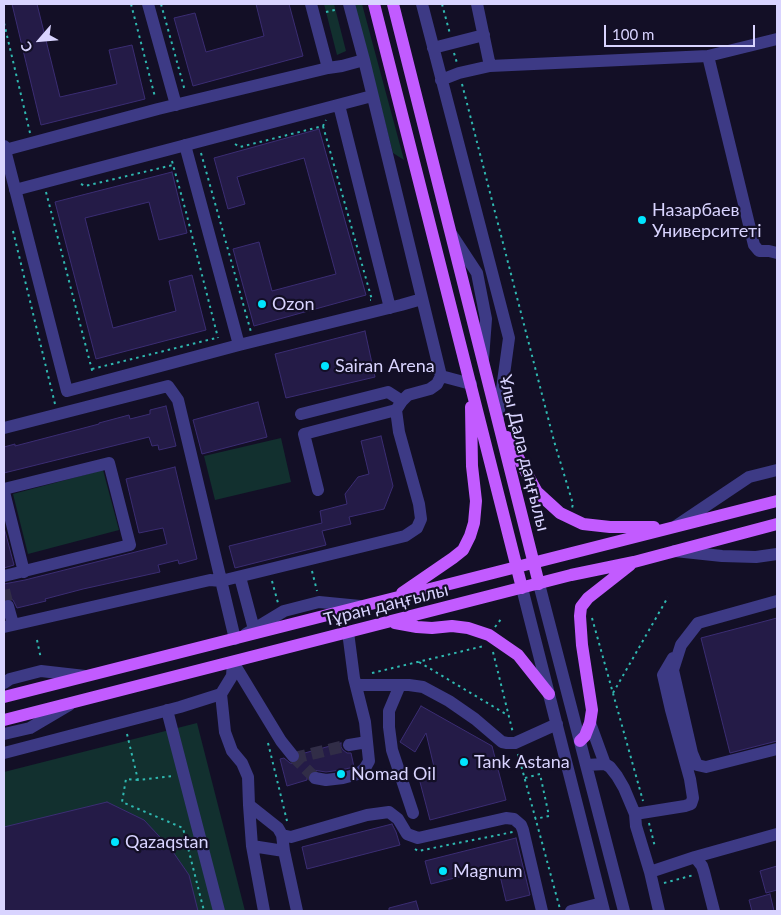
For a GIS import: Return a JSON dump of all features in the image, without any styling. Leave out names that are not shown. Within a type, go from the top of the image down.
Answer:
[{"type":"main road","name":"Ұлы Дала даңғылы","points":[[374,4],[522,588]]},
{"type":"main road","name":"Ұлы Дала даңғылы","points":[[393,4],[539,584]]},
{"type":"main road","points":[[395,598],[463,550],[470,536],[474,523],[476,501],[472,466],[471,384]]},
{"type":"main road","points":[[498,418],[537,492],[560,513],[583,524],[610,527],[674,527]]},
{"type":"main road","points":[[534,563],[777,501]]},
{"type":"main road","name":"Тұран даңғылы","points":[[4,720],[570,575],[634,562],[777,524]]},
{"type":"main road","points":[[580,741],[585,736],[592,710],[582,645],[581,607],[588,598],[634,562]]},
{"type":"main road","name":"Тұран даңғылы","points":[[4,697],[238,638],[254,631],[534,563]]},
{"type":"main road","points":[[390,622],[417,627],[452,626],[468,628],[489,635],[518,655],[549,694]]},
{"type":"street","points":[[148,4],[182,104]]},
{"type":"street","points":[[311,4],[328,68]]},
{"type":"street","points":[[318,490],[304,434],[399,406],[408,395],[430,389],[437,384],[442,376],[349,4]]},
{"type":"street","points":[[422,4],[509,338],[498,418]]},
{"type":"street","points":[[477,4],[490,66]]},
{"type":"street","points":[[433,48],[484,36]]},
{"type":"street","points":[[442,80],[459,73],[490,66],[708,56],[777,39]]},
{"type":"street","points":[[708,56],[754,245],[759,251],[777,253]]},
{"type":"street","points":[[364,60],[4,148],[66,391],[220,344],[253,341],[422,299]]},
{"type":"street","points":[[15,190],[372,96]]},
{"type":"street","points":[[339,105],[390,308]]},
{"type":"street","points":[[185,145],[238,341]]},
{"type":"street","points":[[442,376],[471,384]]},
{"type":"street","points":[[4,428],[168,386],[178,400],[221,581],[238,638]]},
{"type":"street","points":[[8,606],[8,626],[210,580],[221,581],[405,536],[417,528],[422,518],[399,432],[399,406],[388,392],[301,414]]},
{"type":"street","points":[[4,576],[24,572],[130,545],[109,463],[4,490],[24,572]]},
{"type":"street","points":[[674,527],[749,477],[777,470]]},
{"type":"street","points":[[674,551],[756,558],[777,554]]},
{"type":"street","points":[[240,576],[254,631]]},
{"type":"street","name":"Ұлы Дала даңғылы","points":[[539,584],[624,911]]},
{"type":"street","name":"Ұлы Дала даңғылы","points":[[522,588],[557,724],[600,909]]},
{"type":"street","points":[[640,814],[685,806],[691,804],[693,798],[690,779],[663,675],[681,645],[698,623],[777,601]]},
{"type":"street","points":[[315,778],[326,780],[358,774],[369,761],[365,722],[356,685],[348,632]]},
{"type":"street","points":[[681,645],[673,670],[692,753],[697,765],[706,767],[777,749]]},
{"type":"street","points":[[233,662],[232,676],[221,694],[225,732],[232,752],[242,763],[248,776],[252,846],[264,911]]},
{"type":"street","points":[[233,662],[292,756]]},
{"type":"street","points":[[4,683],[10,679],[41,671],[87,676]]},
{"type":"street","points":[[356,685],[417,685],[439,695],[475,719],[502,742],[515,743],[557,724]]},
{"type":"street","points":[[400,685],[389,711],[389,727],[392,750],[413,813]]},
{"type":"street","points":[[4,753],[221,694]]},
{"type":"street","points":[[4,734],[30,728],[76,702]]},
{"type":"street","points":[[166,710],[219,911]]},
{"type":"street","points":[[590,723],[605,764]]},
{"type":"street","points":[[349,745],[367,742]]},
{"type":"street","points":[[586,765],[605,764],[610,767],[640,814]]},
{"type":"street","points":[[249,805],[286,836]]},
{"type":"street","points":[[286,836],[367,815],[388,812],[398,819],[408,834],[418,838],[506,818],[514,819],[521,825],[542,911]]},
{"type":"street","points":[[640,814],[636,826],[650,872],[658,911]]},
{"type":"street","points":[[650,872],[777,834]]},
{"type":"street","points":[[286,836],[284,851],[297,911]]},
{"type":"street","points":[[252,846],[284,851]]},
{"type":"street","points":[[696,858],[702,866],[714,911]]},
{"type":"street","points":[[571,911],[600,909]]},
{"type":"path","points":[[131,4],[158,109]]},
{"type":"path","points":[[161,4],[182,104]]},
{"type":"path","points":[[442,4],[554,441],[573,504],[569,518]]},
{"type":"path","points":[[326,12],[335,10]]},
{"type":"path","points":[[4,23],[31,136]]},
{"type":"path","points":[[322,126],[372,300],[362,302]]},
{"type":"path","points":[[198,141],[253,341]]},
{"type":"path","points":[[171,157],[220,344]]},
{"type":"path","points":[[76,180],[85,186],[173,166]]},
{"type":"path","points":[[44,183],[95,383]]},
{"type":"path","points":[[13,230],[58,414]]},
{"type":"path","points":[[92,369],[220,344],[229,339],[238,341]]},
{"type":"path","points":[[312,571],[318,595]]},
{"type":"path","points":[[272,581],[279,605]]},
{"type":"path","points":[[613,693],[668,597]]},
{"type":"path","points":[[591,616],[613,693],[640,814]]},
{"type":"path","points":[[373,673],[491,644],[489,635]]},
{"type":"path","points":[[37,640],[42,662]]},
{"type":"path","points":[[494,653],[508,716],[560,911]]},
{"type":"path","points":[[419,662],[508,716]]},
{"type":"path","points":[[127,734],[138,780]]},
{"type":"path","points":[[267,736],[286,836]]},
{"type":"path","points":[[524,778],[540,774],[549,816],[535,819]]},
{"type":"path","points":[[174,776],[138,780],[126,779],[122,802],[183,828],[204,911]]},
{"type":"path","points":[[664,883],[704,872]]},
{"type":"green space","points":[[324,4],[334,4],[346,51],[337,55]]},
{"type":"green space","points":[[354,4],[362,4],[404,160],[393,153]]},
{"type":"green space","points":[[281,438],[291,482],[215,500],[204,456]]},
{"type":"green space","points":[[103,470],[119,530],[28,554],[13,494]]},
{"type":"green space","name":"Qazaqstan","points":[[197,723],[245,911],[4,911],[4,772]]},
{"type":"building","points":[[12,4],[37,4],[60,97],[117,84],[109,50],[132,45],[145,99],[41,125]]},
{"type":"building","points":[[256,4],[289,4],[303,56],[193,86],[174,18],[195,13],[206,52],[264,36]]},
{"type":"building","points":[[319,129],[366,295],[254,326],[233,249],[259,242],[272,291],[336,274],[304,158],[237,177],[245,204],[228,209],[214,158]]},
{"type":"building","points":[[172,172],[187,233],[159,240],[149,202],[85,218],[113,328],[176,311],[169,281],[192,275],[206,330],[96,359],[55,202]]},
{"type":"building","name":"Sairan Arena","points":[[365,331],[375,377],[286,398],[275,354]]},
{"type":"building","points":[[258,402],[267,437],[202,454],[193,420]]},
{"type":"building","points":[[166,406],[176,446],[159,450],[158,445],[152,446],[149,437],[4,473],[4,447],[15,444],[15,446],[129,415],[130,419],[150,414],[150,410]]},
{"type":"building","points":[[381,436],[393,486],[384,509],[349,517],[351,524],[322,531],[326,545],[235,568],[229,546],[322,523],[320,511],[347,504],[345,494],[358,477],[369,474],[361,441]]},
{"type":"building","points":[[175,467],[197,559],[179,564],[178,560],[158,565],[160,572],[83,589],[17,608],[13,600],[10,598],[4,599],[4,584],[167,544],[163,528],[139,533],[126,479]]},
{"type":"building","points":[[4,532],[14,565],[4,568]]},
{"type":"building","points":[[777,618],[777,741],[730,753],[701,638]]},
{"type":"building","name":"Tank Astana","points":[[421,706],[492,746],[506,800],[430,820],[420,782],[435,771],[426,733],[415,752],[400,742]]},
{"type":"building","points":[[341,743],[343,750],[351,753],[354,767],[326,772],[313,770],[307,776],[307,780],[287,786],[280,759],[284,758],[290,763],[295,764],[300,759],[301,754]]},
{"type":"building","points":[[107,802],[144,820],[171,849],[189,875],[198,911],[4,911],[4,827]]},
{"type":"building","points":[[392,824],[400,845],[307,869],[302,847]]},
{"type":"building","points":[[516,838],[530,895],[506,901],[498,867],[431,884],[425,861]]},
{"type":"building","points":[[777,866],[777,890],[766,893],[760,871]]},
{"type":"building","points":[[770,894],[774,911],[752,911],[749,900]]},
{"type":"building","points":[[416,901],[419,911],[389,911],[389,908]]},
{"type":"tunnel","points":[[4,590],[8,606]]},
{"type":"tunnel","points":[[294,758],[349,745]]},
{"type":"tunnel","points":[[293,756],[315,778]]},
{"type":"place","name":"Назарбаев Университеті","points":[[642,220]]},
{"type":"place","name":"Ozon","points":[[262,304]]},
{"type":"place","name":"Sairan Arena","points":[[325,366]]},
{"type":"place","name":"Tank Astana","points":[[464,762]]},
{"type":"place","name":"Nomad Oil","points":[[341,774]]},
{"type":"place","name":"Qazaqstan","points":[[115,842]]},
{"type":"place","name":"Magnum","points":[[443,871]]}]
